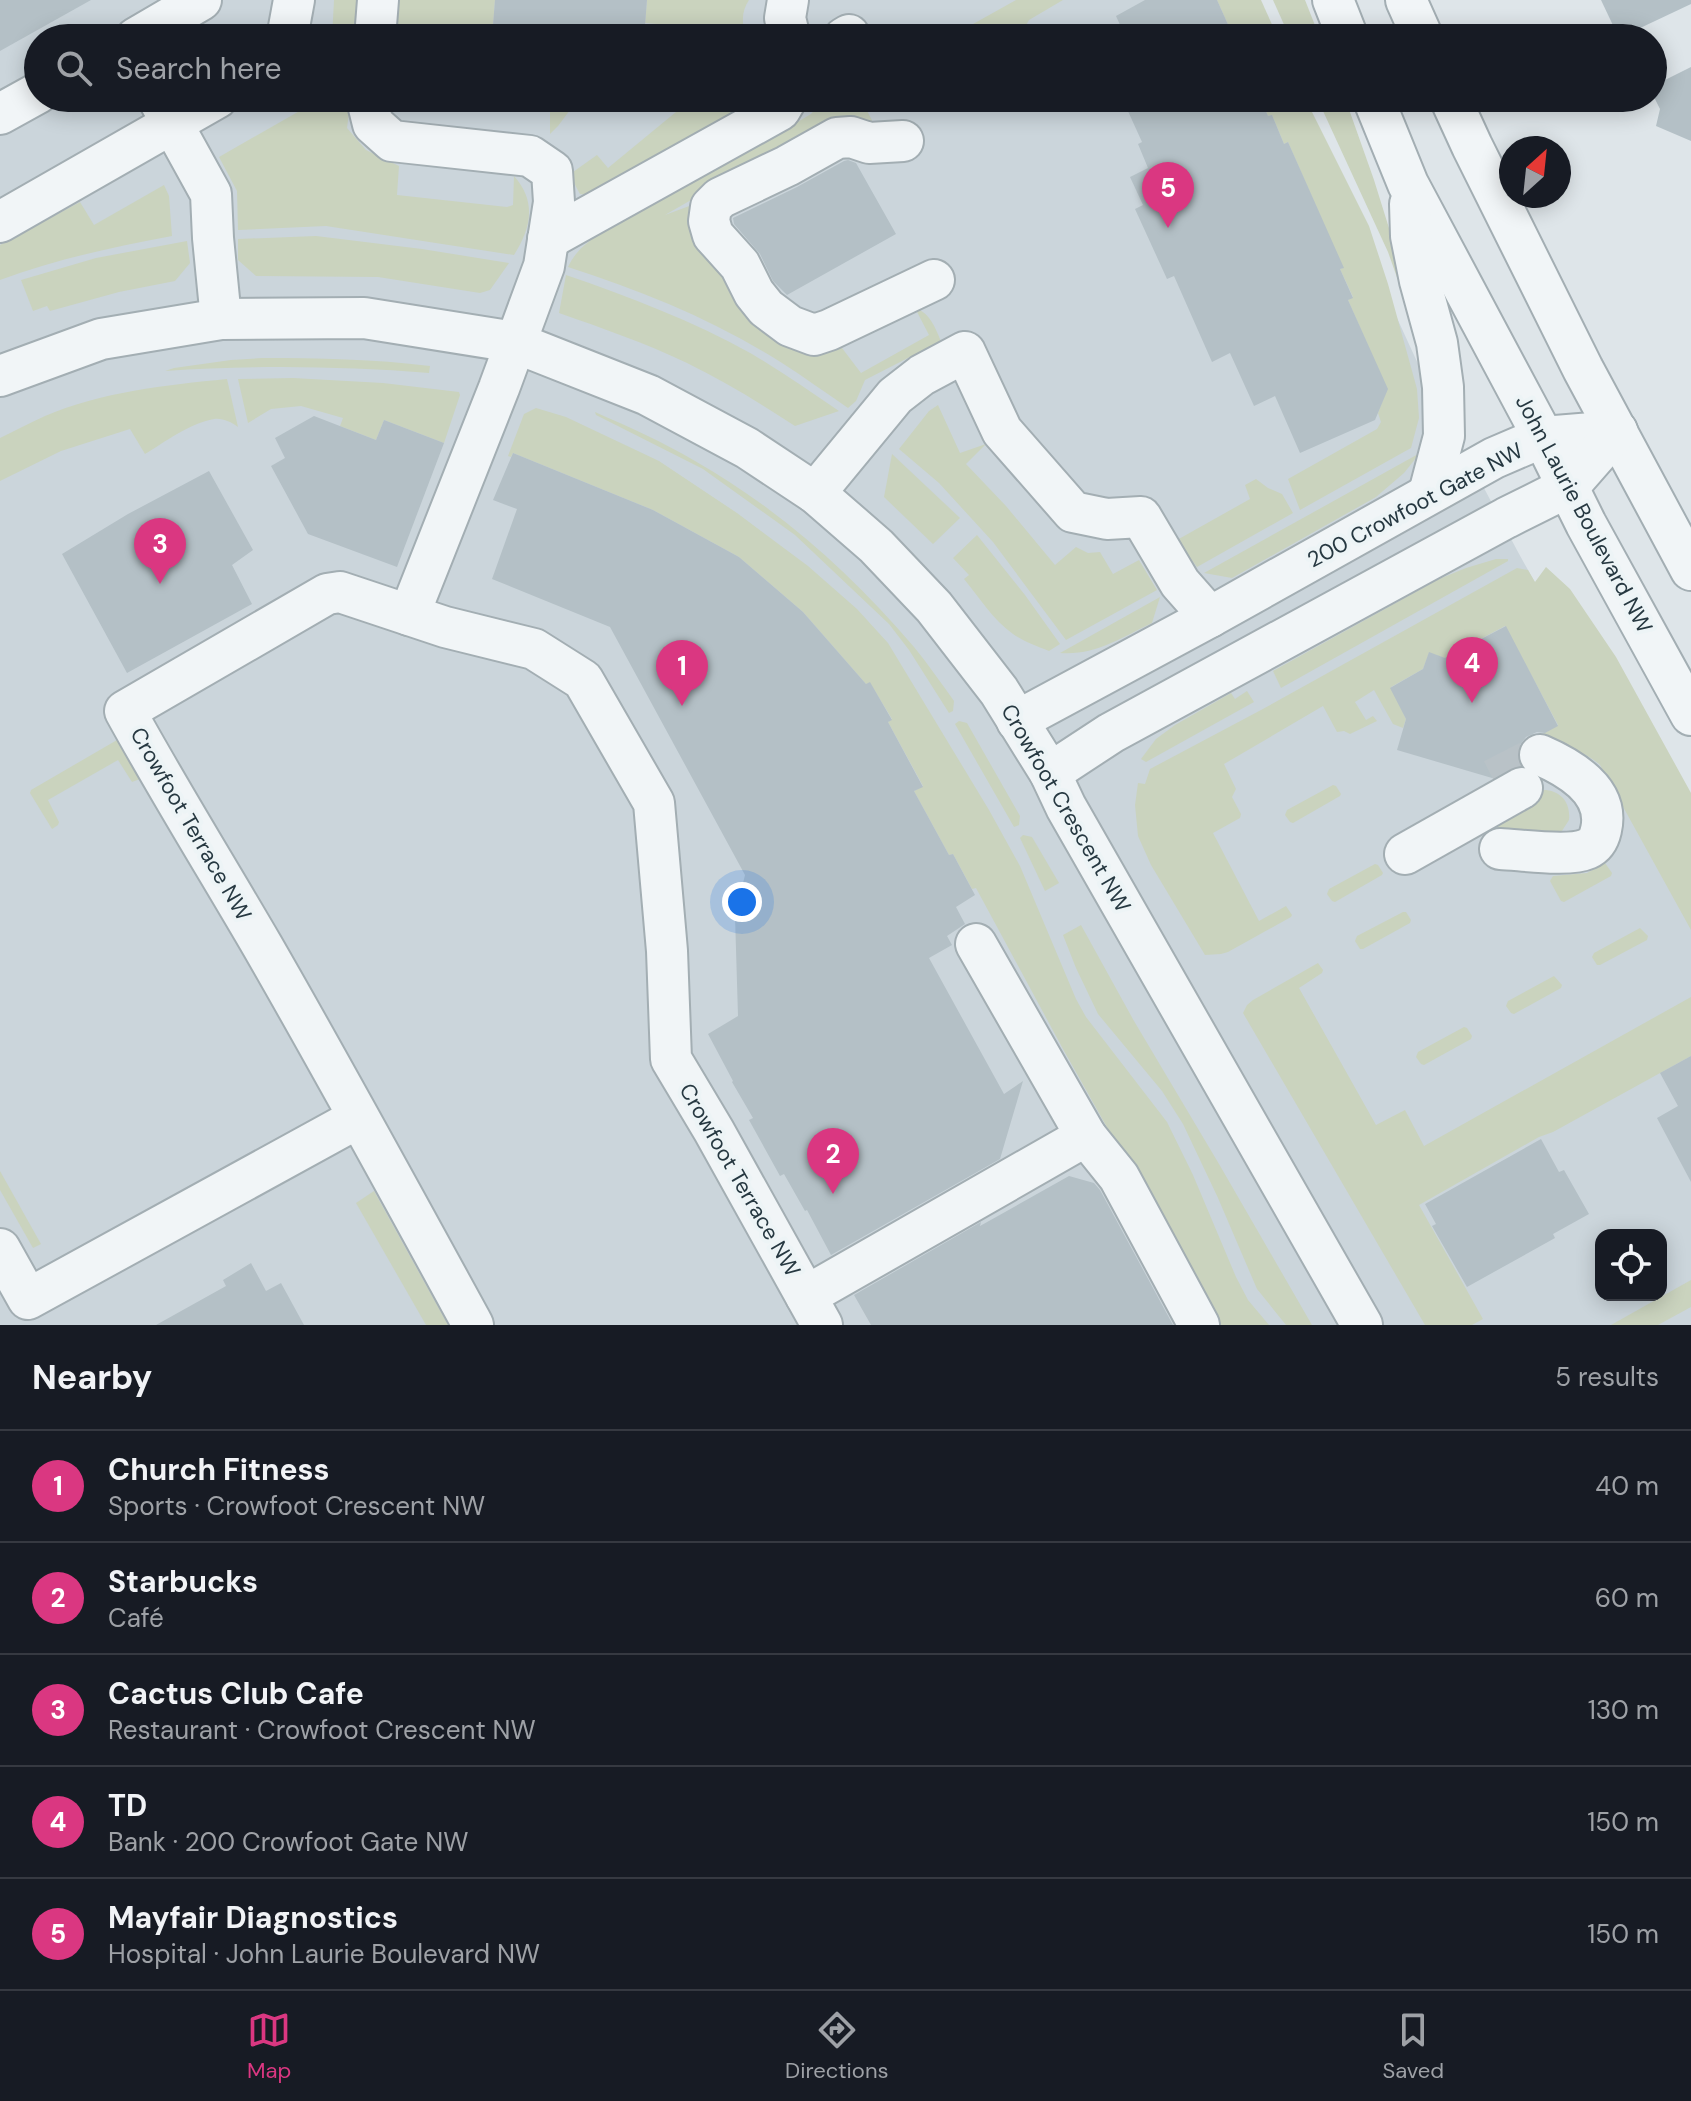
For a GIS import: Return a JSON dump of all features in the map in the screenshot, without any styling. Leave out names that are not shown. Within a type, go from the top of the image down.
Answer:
[{"type":"street","points":[[160,24],[201,0]]},
{"type":"street","points":[[290,24],[294,0]]},
{"type":"street","points":[[376,24],[378,0]]},
{"type":"street","points":[[786,24],[788,0]]},
{"type":"street","points":[[1333,0],[1342,24]]},
{"type":"street","points":[[1406,0],[1417,24]]},
{"type":"street","points":[[0,114],[24,101]]},
{"type":"street","points":[[0,222],[165,112]]},
{"type":"street","points":[[167,112],[211,194],[221,319]]},
{"type":"street","points":[[370,112],[373,124],[392,141],[530,156],[552,171],[554,202],[544,266],[409,615]]},
{"type":"street","points":[[548,239],[776,112]]},
{"type":"street","name":"John Laurie Boulevard NW","points":[[1379,112],[1408,184],[1586,524],[1691,715]]},
{"type":"street","points":[[1457,112],[1617,431],[1691,570]]},
{"type":"street","points":[[903,141],[869,143],[851,137],[837,138],[720,198],[711,207],[709,221],[713,235],[740,265],[754,293],[766,308],[790,326],[814,335],[934,280]]},
{"type":"street","points":[[1408,184],[1411,236],[1437,343],[1443,387],[1444,436],[1429,493]]},
{"type":"street","name":"Crowfoot Crescent NW","points":[[0,376],[101,339],[221,319],[364,318],[514,342],[648,395],[747,448],[815,493],[876,546],[934,607],[999,691],[1050,773],[1073,820],[1362,1325]]},
{"type":"street","points":[[815,493],[895,396],[922,375],[965,352],[1002,431],[1073,512],[1107,519],[1141,517],[1180,583],[1210,617]]},
{"type":"street","points":[[1050,773],[1111,733],[1568,487],[1617,431]]},
{"type":"street","name":"200 Crowfoot Gate NW","points":[[1017,721],[1494,458],[1543,437],[1617,431]]},
{"type":"street","name":"Crowfoot Terrace NW","points":[[473,1325],[264,949],[125,711],[327,594],[340,592],[445,627],[534,649],[583,680],[654,803],[667,951],[671,1059],[814,1310]]},
{"type":"street","points":[[1398,842],[1532,774],[1582,778],[1600,805],[1603,819],[1598,840],[1584,851],[1500,849]]},
{"type":"street","points":[[976,944],[1086,1136],[1119,1177],[1199,1325]]},
{"type":"street","points":[[0,1249],[28,1299],[358,1118]]},
{"type":"street","points":[[814,1310],[1086,1136]]},
{"type":"shaded area","points":[[0,0],[1251,0],[1262,24],[24,24],[24,112],[1302,112],[1419,366],[1691,864],[1691,1325],[0,1325]]},
{"type":"green space","points":[[334,0],[360,0],[357,24],[333,24]]},
{"type":"green space","points":[[393,0],[495,0],[493,24],[391,24]]},
{"type":"green space","points":[[647,0],[749,0],[744,9],[744,24],[645,23]]},
{"type":"green space","points":[[1016,0],[1063,0],[1027,24],[973,24]]},
{"type":"green space","points":[[1217,0],[1261,0],[1272,24],[1228,24]]},
{"type":"green space","points":[[1273,0],[1305,0],[1314,24],[1284,24]]},
{"type":"green space","points":[[298,112],[349,112],[347,128],[366,150],[399,166],[397,195],[507,207],[513,205],[514,176],[529,205],[528,225],[514,255],[326,226],[238,230],[237,191],[219,157]]},
{"type":"green space","points":[[550,112],[568,112],[558,126],[550,134]]},
{"type":"green space","points":[[676,112],[738,112],[596,192],[580,194],[573,172],[597,155],[608,168]]},
{"type":"green space","points":[[868,112],[876,128],[731,177],[665,215],[692,205],[832,347],[842,348],[861,373],[929,335],[915,308],[928,317],[941,341],[865,380],[856,401],[848,408],[782,363],[705,320],[624,286],[568,267],[581,249],[598,235],[811,114]]},
{"type":"green space","points":[[1266,112],[1312,112],[1369,226],[1417,389],[1419,418],[1411,448],[1300,510],[1288,479],[1377,429],[1381,422],[1378,413],[1387,389],[1348,300],[1353,297],[1340,269],[1343,268],[1288,142],[1284,144],[1272,115],[1268,116]]},
{"type":"green space","points":[[1323,112],[1350,112],[1408,289],[1411,317],[1388,252]]},
{"type":"green space","points":[[164,185],[169,196],[172,236],[64,260],[0,280],[0,245],[80,202],[94,225]]},
{"type":"green space","points":[[316,236],[509,263],[490,290],[480,293],[378,277],[256,276],[238,260],[238,239]]},
{"type":"green space","points":[[187,241],[190,263],[175,281],[50,311],[47,306],[33,311],[21,280],[96,258]]},
{"type":"green space","points":[[566,275],[661,310],[730,342],[839,411],[795,426],[687,363],[559,313]]},
{"type":"green space","points":[[262,358],[346,359],[430,366],[429,373],[297,367],[165,371]]},
{"type":"green space","points":[[293,378],[383,383],[459,392],[460,395],[444,443],[384,420],[376,440],[340,426],[343,418],[301,406],[271,409],[248,423],[238,379]]},
{"type":"green space","points":[[227,379],[238,427],[221,419],[205,421],[145,454],[130,429],[61,451],[0,481],[0,438],[45,416],[111,395]]},
{"type":"green space","points":[[938,405],[960,453],[986,444],[966,464],[1055,565],[1076,547],[1088,553],[1100,552],[1113,574],[1139,560],[1157,590],[1066,640],[993,542],[939,483],[899,449],[929,411]]},
{"type":"green space","points":[[536,408],[566,417],[659,461],[737,513],[808,566],[857,609],[888,643],[1020,866],[1086,1017],[1167,1122],[1236,1277],[1248,1300],[1269,1325],[1218,1325],[976,888],[972,889],[953,854],[949,855],[914,791],[923,786],[888,722],[892,719],[870,683],[866,684],[803,612],[739,557],[653,510],[513,453],[511,457],[508,456],[524,414]]},
{"type":"green space","points":[[595,412],[671,447],[785,521],[865,593],[914,647],[954,701],[953,711],[949,713],[889,624],[795,535],[703,469]]},
{"type":"green space","points":[[1420,453],[1404,473],[1376,497],[1232,578],[1204,573]]},
{"type":"green space","points":[[892,454],[960,518],[933,544],[884,497]]},
{"type":"green space","points":[[1256,479],[1282,494],[1293,513],[1197,567],[1177,540],[1250,499],[1245,485]]},
{"type":"green space","points":[[977,535],[1060,644],[1049,651],[1013,634],[964,579],[969,575],[953,558]]},
{"type":"green space","points":[[1496,559],[1508,561],[1281,688],[1273,671],[1439,579]]},
{"type":"green space","points":[[1546,567],[1570,589],[1616,657],[1691,793],[1691,930],[1600,765],[1580,752],[1542,743],[1543,734],[1558,725],[1505,626],[1445,658],[1429,653],[1423,669],[1391,687],[1406,719],[1403,728],[1393,724],[1374,690],[1355,702],[1366,720],[1373,716],[1377,721],[1350,734],[1337,732],[1323,706],[1224,764],[1236,789],[1232,797],[1241,814],[1240,818],[1213,833],[1259,921],[1286,906],[1292,915],[1228,952],[1205,955],[1151,865],[1138,836],[1135,805],[1138,783],[1145,784],[1150,769],[1517,568],[1528,570],[1535,582]]},
{"type":"green space","points":[[1160,597],[1152,623],[1096,649],[1060,653]]},
{"type":"green space","points":[[1247,691],[1254,702],[1146,762],[1141,759],[1156,739],[1175,725],[1231,693],[1235,699]]},
{"type":"green space","points":[[959,721],[967,723],[1020,816],[1019,825],[1014,827],[955,724]]},
{"type":"green space","points":[[117,740],[140,779],[132,782],[118,760],[48,800],[59,822],[52,829],[31,790]]},
{"type":"green space","points":[[1333,785],[1340,796],[1290,822],[1285,815],[1287,810]]},
{"type":"green space","points":[[1541,790],[1559,794],[1566,802],[1569,820],[1560,834],[1489,833],[1468,836]]},
{"type":"green space","points":[[1023,835],[1032,837],[1059,883],[1045,891],[1020,838]]},
{"type":"green space","points":[[1605,863],[1611,876],[1561,901],[1550,881],[1553,876],[1587,873]]},
{"type":"green space","points":[[1375,864],[1382,875],[1332,901],[1327,894],[1329,889]]},
{"type":"green space","points":[[1406,912],[1410,923],[1360,949],[1355,941],[1357,936]]},
{"type":"green space","points":[[1081,925],[1312,1325],[1286,1325],[1257,1289],[1183,1124],[1162,1091],[1098,1014],[1063,935]]},
{"type":"green space","points":[[1640,928],[1648,936],[1647,940],[1597,965],[1592,957],[1594,953]]},
{"type":"green space","points":[[1318,963],[1322,973],[1299,988],[1376,1125],[1405,1110],[1424,1146],[1691,997],[1691,1056],[1419,1205],[1483,1319],[1472,1325],[1425,1325],[1243,1013],[1253,1000]]},
{"type":"green space","points":[[1554,976],[1561,988],[1511,1013],[1506,1006],[1508,1001]]},
{"type":"green space","points":[[1464,1027],[1471,1039],[1421,1064],[1416,1057],[1418,1052]]},
{"type":"green space","points":[[0,1171],[41,1244],[33,1248],[0,1190]]},
{"type":"green space","points":[[374,1191],[448,1325],[426,1325],[356,1203]]},
{"type":"green space","points":[[1691,1280],[1691,1307],[1658,1325],[1611,1325],[1654,1301],[1667,1301],[1667,1294]]},
{"type":"building","points":[[0,0],[91,0],[48,24],[24,24],[24,38],[0,51]]},
{"type":"building","points":[[495,0],[647,0],[645,24],[493,24]]},
{"type":"building","points":[[1145,0],[1217,0],[1228,24],[1120,24],[1116,16]]},
{"type":"building","points":[[1601,0],[1691,0],[1691,4],[1649,24],[1612,24]]},
{"type":"building","points":[[1691,67],[1691,141],[1656,126],[1659,112],[1667,112],[1667,79]]},
{"type":"building","points":[[1128,112],[1266,112],[1268,116],[1272,115],[1284,144],[1288,142],[1344,268],[1340,269],[1353,298],[1348,300],[1388,389],[1375,420],[1300,453],[1275,396],[1254,406],[1230,353],[1212,362],[1174,276],[1167,279],[1135,209],[1143,205],[1130,177],[1148,168],[1138,144],[1142,142]]},
{"type":"building","points":[[848,160],[856,163],[896,234],[787,295],[773,281],[760,254],[734,224],[733,218]]},
{"type":"building","points":[[314,416],[376,440],[384,420],[444,443],[397,567],[308,534],[271,466],[285,458],[275,438]]},
{"type":"building","points":[[513,453],[653,510],[739,557],[803,612],[866,684],[870,682],[892,720],[888,722],[923,787],[914,791],[975,895],[956,907],[965,924],[947,936],[952,945],[929,958],[1004,1094],[1023,1081],[1000,1159],[831,1255],[784,1174],[780,1176],[708,1034],[738,1016],[735,916],[745,875],[610,627],[492,579],[517,509],[493,500]]},
{"type":"building","points":[[209,471],[253,550],[232,565],[252,604],[127,673],[62,554]]},
{"type":"building","points":[[1506,626],[1558,726],[1526,737],[1519,746],[1517,756],[1520,765],[1492,778],[1397,750],[1406,719],[1390,688],[1423,669],[1429,652],[1445,658]]},
{"type":"building","points":[[1691,1056],[1691,1182],[1657,1118],[1678,1106],[1660,1073]]},
{"type":"building","points":[[1541,1139],[1559,1172],[1564,1170],[1589,1214],[1553,1234],[1555,1238],[1467,1287],[1432,1226],[1436,1224],[1425,1204]]},
{"type":"building","points":[[1069,1176],[1094,1183],[1100,1190],[1173,1325],[871,1325],[854,1295]]},
{"type":"building","points":[[251,1263],[266,1291],[281,1283],[304,1325],[156,1325],[226,1286],[223,1280]]},
{"type":"tunnel","points":[[1493,779],[1540,755]]},
{"type":"place","name":"Mayfair Diagnostics","points":[[1168,228]]},
{"type":"place","name":"Cactus Club Cafe","points":[[160,584]]},
{"type":"place","name":"TD","points":[[1472,703]]},
{"type":"place","name":"Church Fitness","points":[[682,706]]},
{"type":"place","name":"Starbucks","points":[[833,1194]]}]
